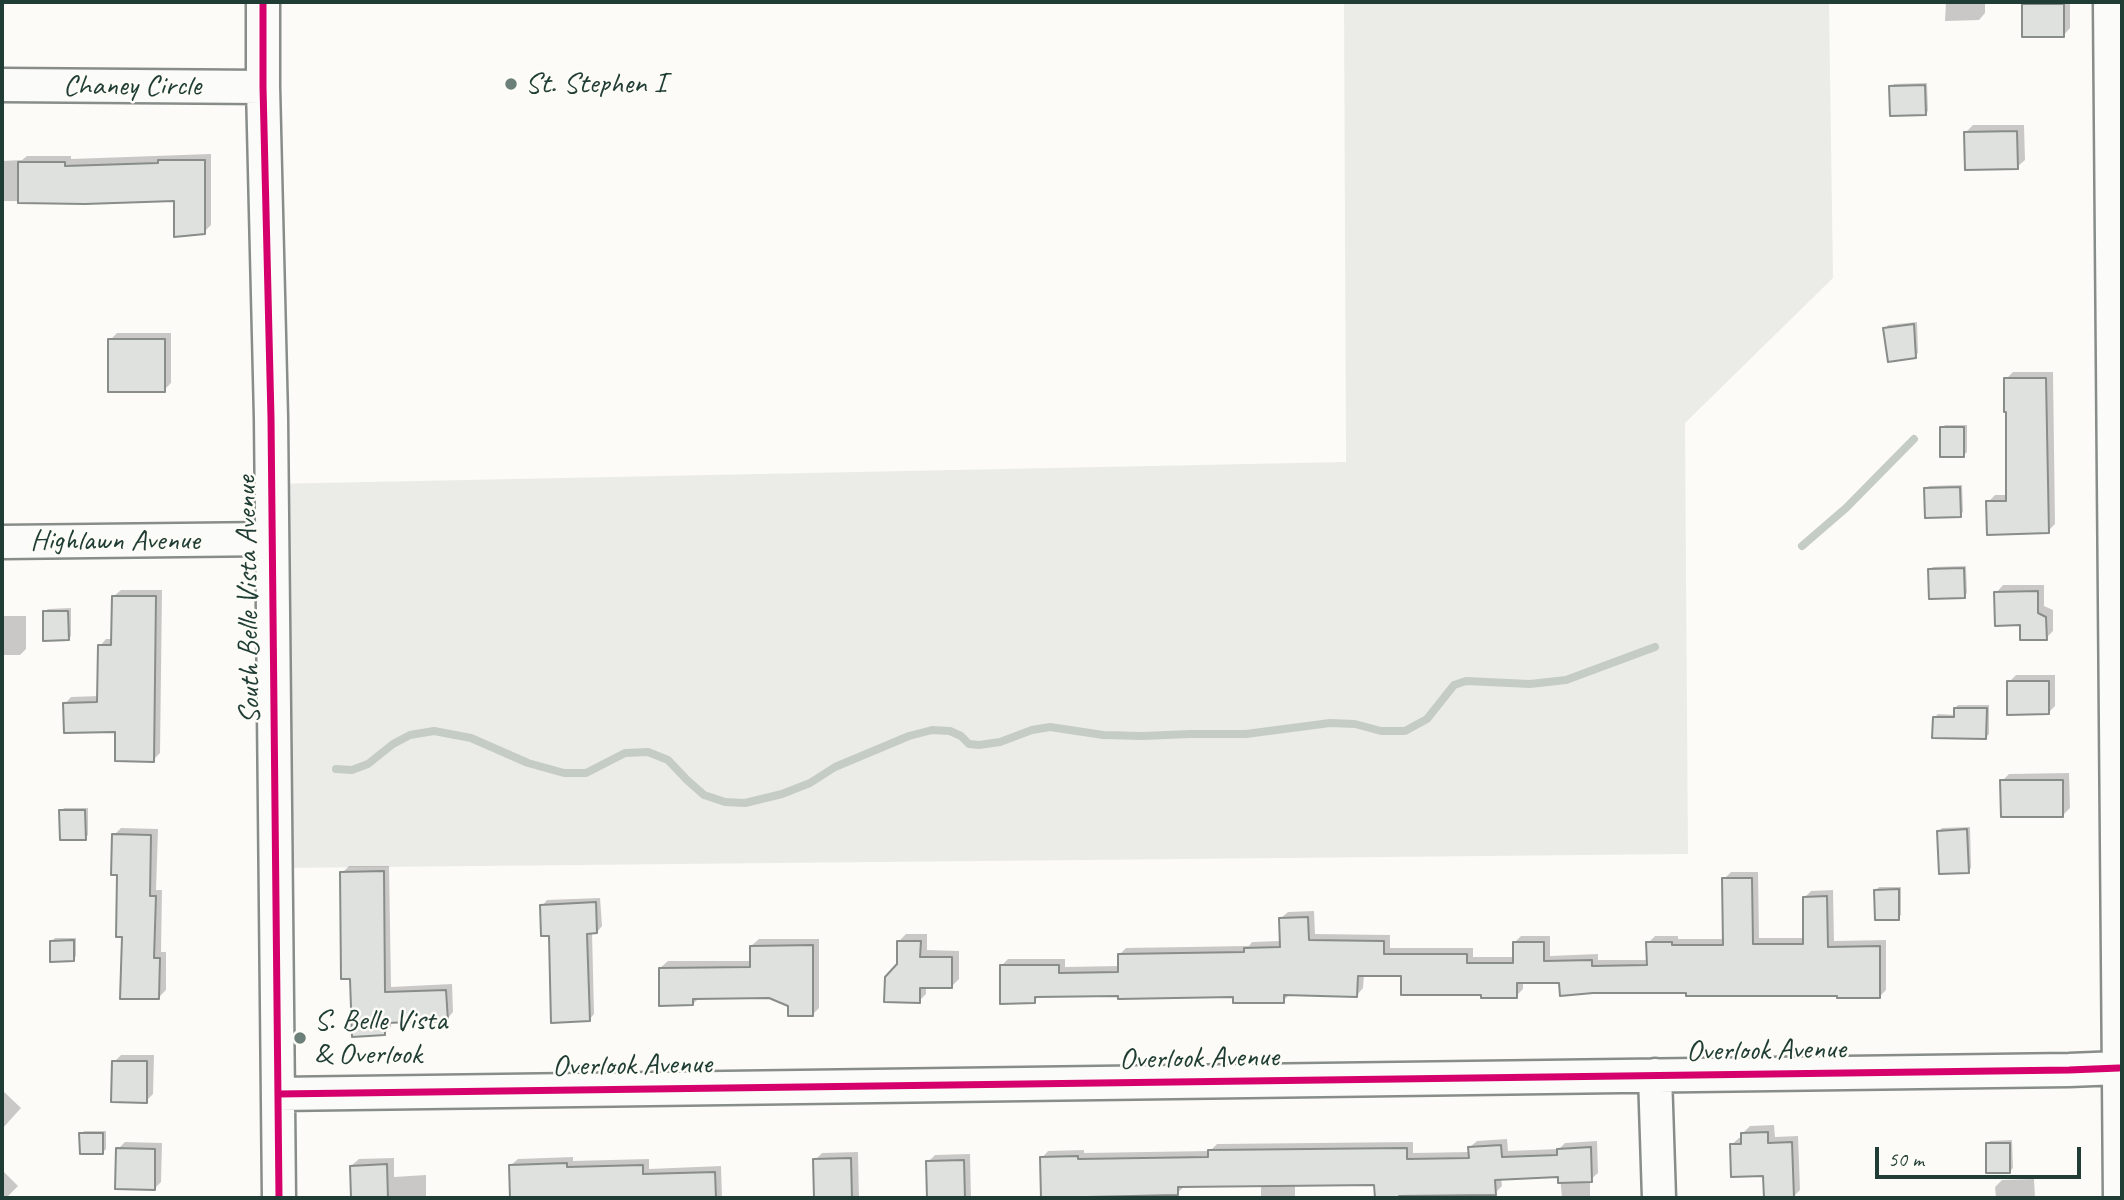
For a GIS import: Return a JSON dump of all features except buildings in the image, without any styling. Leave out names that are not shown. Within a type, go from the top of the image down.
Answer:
[{"type":"street","name":"South Belle Vista Avenue","points":[[263,2],[271,418],[279,1198]]},
{"type":"street","points":[[2110,2],[2120,1198]]},
{"type":"street","name":"Chaney Circle","points":[[2,85],[263,87]]},
{"type":"street","name":"Highlawn Avenue","points":[[2,541],[271,539]]},
{"type":"street","name":"Overlook Avenue","points":[[278,1094],[2119,1068]]},
{"type":"street","points":[[1655,1075],[1659,1198]]},
{"type":"shaded area","points":[[1344,2],[1829,2],[1833,278],[1685,423],[1688,854],[275,868],[270,484],[1346,462]]},
{"type":"waterway","points":[[1802,546],[1846,508],[1914,439]]},
{"type":"waterway","points":[[336,769],[352,770],[368,764],[393,744],[410,735],[434,731],[471,738],[528,763],[564,773],[586,773],[625,753],[648,752],[668,760],[704,795],[725,802],[745,803],[782,794],[810,783],[835,767],[909,736],[932,730],[950,731],[969,744],[979,745],[1000,742],[1032,730],[1050,727],[1103,735],[1142,736],[1246,734],[1330,723],[1355,724],[1381,731],[1405,731],[1427,719],[1454,685],[1466,681],[1530,684],[1566,680],[1655,647]]},
{"type":"cycle path","points":[[263,2],[271,418],[279,1198]]},
{"type":"cycle path","points":[[278,1094],[2119,1068]]},
{"type":"place","name":"St. Stephen I","points":[[511,84]]},
{"type":"place","name":"S. Belle Vista & Overlook","points":[[300,1038]]}]
